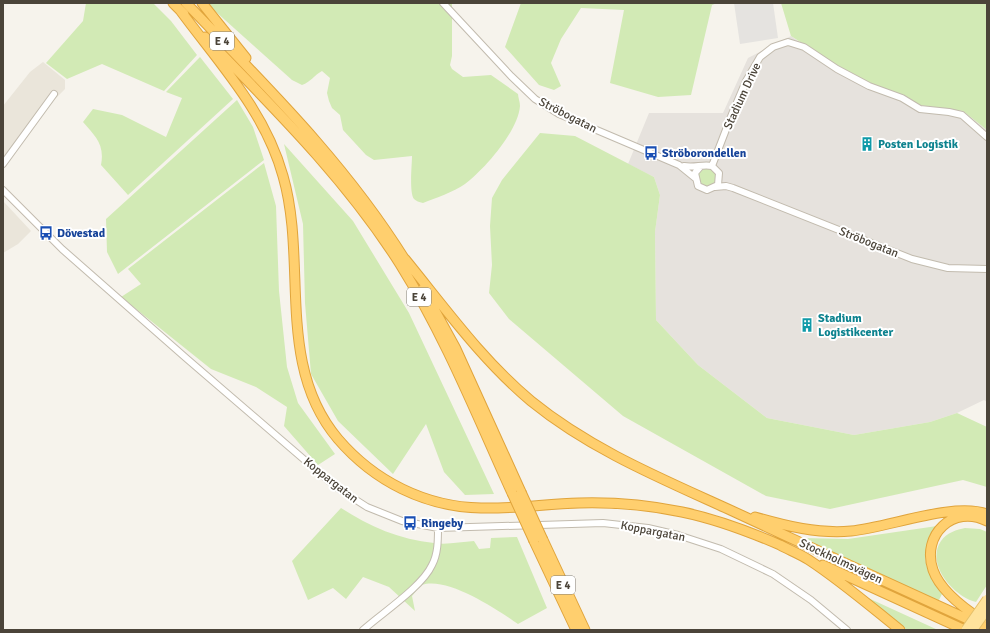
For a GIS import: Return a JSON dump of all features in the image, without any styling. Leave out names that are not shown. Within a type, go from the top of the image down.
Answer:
[{"type":"highway","name":"E 4","points":[[173,3],[183,7],[259,79],[354,185],[377,216],[433,305],[456,349],[516,492]]},
{"type":"highway","points":[[202,3],[244,55],[259,79]]},
{"type":"highway","name":"E 4","points":[[183,7],[315,150],[373,224],[400,264],[426,309],[538,540],[585,630]]},
{"type":"highway","points":[[183,7],[248,99],[262,122],[275,151],[284,178],[289,212],[299,350],[304,373],[313,398],[336,437],[367,468],[387,482],[408,492],[430,500],[454,506],[481,508],[612,503],[685,512],[747,531],[807,558],[900,630]]},
{"type":"highway","name":"Stockholmsvägen","points":[[405,259],[488,360],[531,401],[573,431],[602,449],[695,494],[987,628]]},
{"type":"highway","points":[[729,510],[799,528],[840,531],[870,528],[966,510],[987,514]]},
{"type":"highway","points":[[987,521],[970,516],[959,517],[948,522],[939,530],[932,540],[930,557],[933,570],[941,584],[975,615],[987,623]]},
{"type":"highway","name":"E 4","points":[[538,540],[561,599],[576,630]]},
{"type":"highway","name":"Stockholmsvägen","points":[[807,558],[968,630]]},
{"type":"highway","points":[[561,599],[571,630]]},
{"type":"main road","points":[[968,630],[987,599]]},
{"type":"main road","points":[[968,630],[987,610]]},
{"type":"street","name":"Ströbogatan","points":[[443,3],[511,76],[535,99],[565,116],[679,165],[691,168],[700,166]]},
{"type":"street","name":"Stadium Drive","points":[[712,166],[746,81],[760,57],[773,48],[788,42],[804,47],[843,72],[869,86],[902,98],[920,109],[962,115],[987,136]]},
{"type":"street","points":[[3,164],[54,94]]},
{"type":"street","name":"Ströbogatan","points":[[679,165],[695,178]]},
{"type":"street","points":[[700,166],[712,166],[717,170],[720,178],[718,185],[711,190],[702,189],[698,186],[695,173],[700,166]]},
{"type":"street","name":"Ströbogatan","points":[[720,178],[733,188]]},
{"type":"street","name":"Ströbogatan","points":[[716,187],[726,186],[733,188],[912,260],[948,268],[987,269]]},
{"type":"street","name":"Koppargatan","points":[[3,190],[68,254],[336,487],[350,497],[382,514],[402,521],[438,528],[589,522],[618,524],[664,531],[721,549],[757,566],[811,600],[847,630]]},
{"type":"street","points":[[363,630],[417,584],[430,570],[437,551],[438,528]]},
{"type":"shaded area","points":[[734,3],[773,3],[778,38],[740,44]]},
{"type":"shaded area","points":[[791,36],[804,45],[919,105],[963,111],[987,130],[987,402],[984,400],[957,413],[930,422],[854,435],[767,418],[698,365],[656,320],[655,232],[660,195],[654,177],[628,164],[649,113],[723,113],[748,58]]},
{"type":"shaded area","points":[[43,62],[65,80],[65,89],[55,99],[3,167],[3,106],[30,72]]},
{"type":"shaded area","points":[[3,201],[31,231],[18,244],[3,253]]},
{"type":"green space","points":[[86,3],[153,3],[171,21],[197,55],[164,91],[102,64],[67,79],[46,63],[83,21]]},
{"type":"green space","points":[[206,3],[452,3],[452,56],[450,65],[452,69],[463,77],[491,75],[518,94],[520,106],[518,116],[507,138],[499,149],[482,169],[465,184],[423,203],[419,202],[412,196],[412,156],[374,160],[366,155],[343,130],[340,115],[332,108],[327,93],[330,78],[322,71],[302,85],[292,80]]},
{"type":"green space","points":[[521,3],[717,3],[712,5],[691,95],[658,97],[610,83],[624,10],[581,8],[561,39],[551,63],[561,86],[554,90],[539,85],[505,47]]},
{"type":"green space","points":[[781,3],[987,3],[987,130],[963,111],[919,105],[885,91],[828,60],[791,36]]},
{"type":"green space","points":[[200,57],[233,99],[128,195],[101,165],[102,151],[98,141],[83,122],[93,109],[122,115],[166,137],[182,98],[166,92]]},
{"type":"green space","points":[[237,100],[253,127],[264,160],[118,274],[107,252],[106,219]]},
{"type":"green space","points":[[540,133],[575,136],[654,177],[660,195],[655,232],[656,320],[698,365],[767,418],[854,435],[930,422],[957,413],[987,427],[987,487],[963,480],[830,509],[766,496],[623,416],[509,319],[489,293],[492,265],[490,226],[492,198],[502,180]]},
{"type":"green space","points":[[284,144],[353,221],[409,313],[494,494],[465,495],[444,472],[426,424],[393,474],[338,421],[311,374],[305,303],[303,224]]},
{"type":"green space","points":[[264,163],[276,206],[279,291],[287,367],[298,403],[335,454],[318,465],[284,426],[287,407],[256,387],[211,369],[121,297],[141,284],[128,269]]},
{"type":"green space","points":[[708,168],[715,171],[718,178],[715,185],[708,188],[701,185],[698,178],[701,171]]},
{"type":"green space","points":[[341,508],[363,521],[385,531],[409,539],[439,544],[474,541],[479,549],[490,548],[491,538],[517,537],[547,608],[518,624],[472,596],[445,585],[432,584],[422,585],[412,596],[415,611],[389,587],[363,577],[346,599],[333,588],[308,600],[292,561]]},
{"type":"green space","points":[[937,526],[928,546],[926,561],[930,575],[942,594],[938,602],[802,538],[848,539]]},
{"type":"green space","points":[[965,528],[980,529],[987,532],[987,585],[976,602],[959,594],[951,587],[939,569],[937,560],[937,550],[943,538],[952,532]]},
{"type":"green space","points":[[866,597],[938,630],[907,630]]},
{"type":"place","name":"Posten Logistik","points":[[867,144]]},
{"type":"place","name":"Ströborondellen","points":[[651,153]]},
{"type":"place","name":"Dövestad","points":[[46,233]]},
{"type":"place","name":"Stadium Logistikcenter","points":[[807,325]]},
{"type":"place","name":"Ringeby","points":[[410,523]]}]
